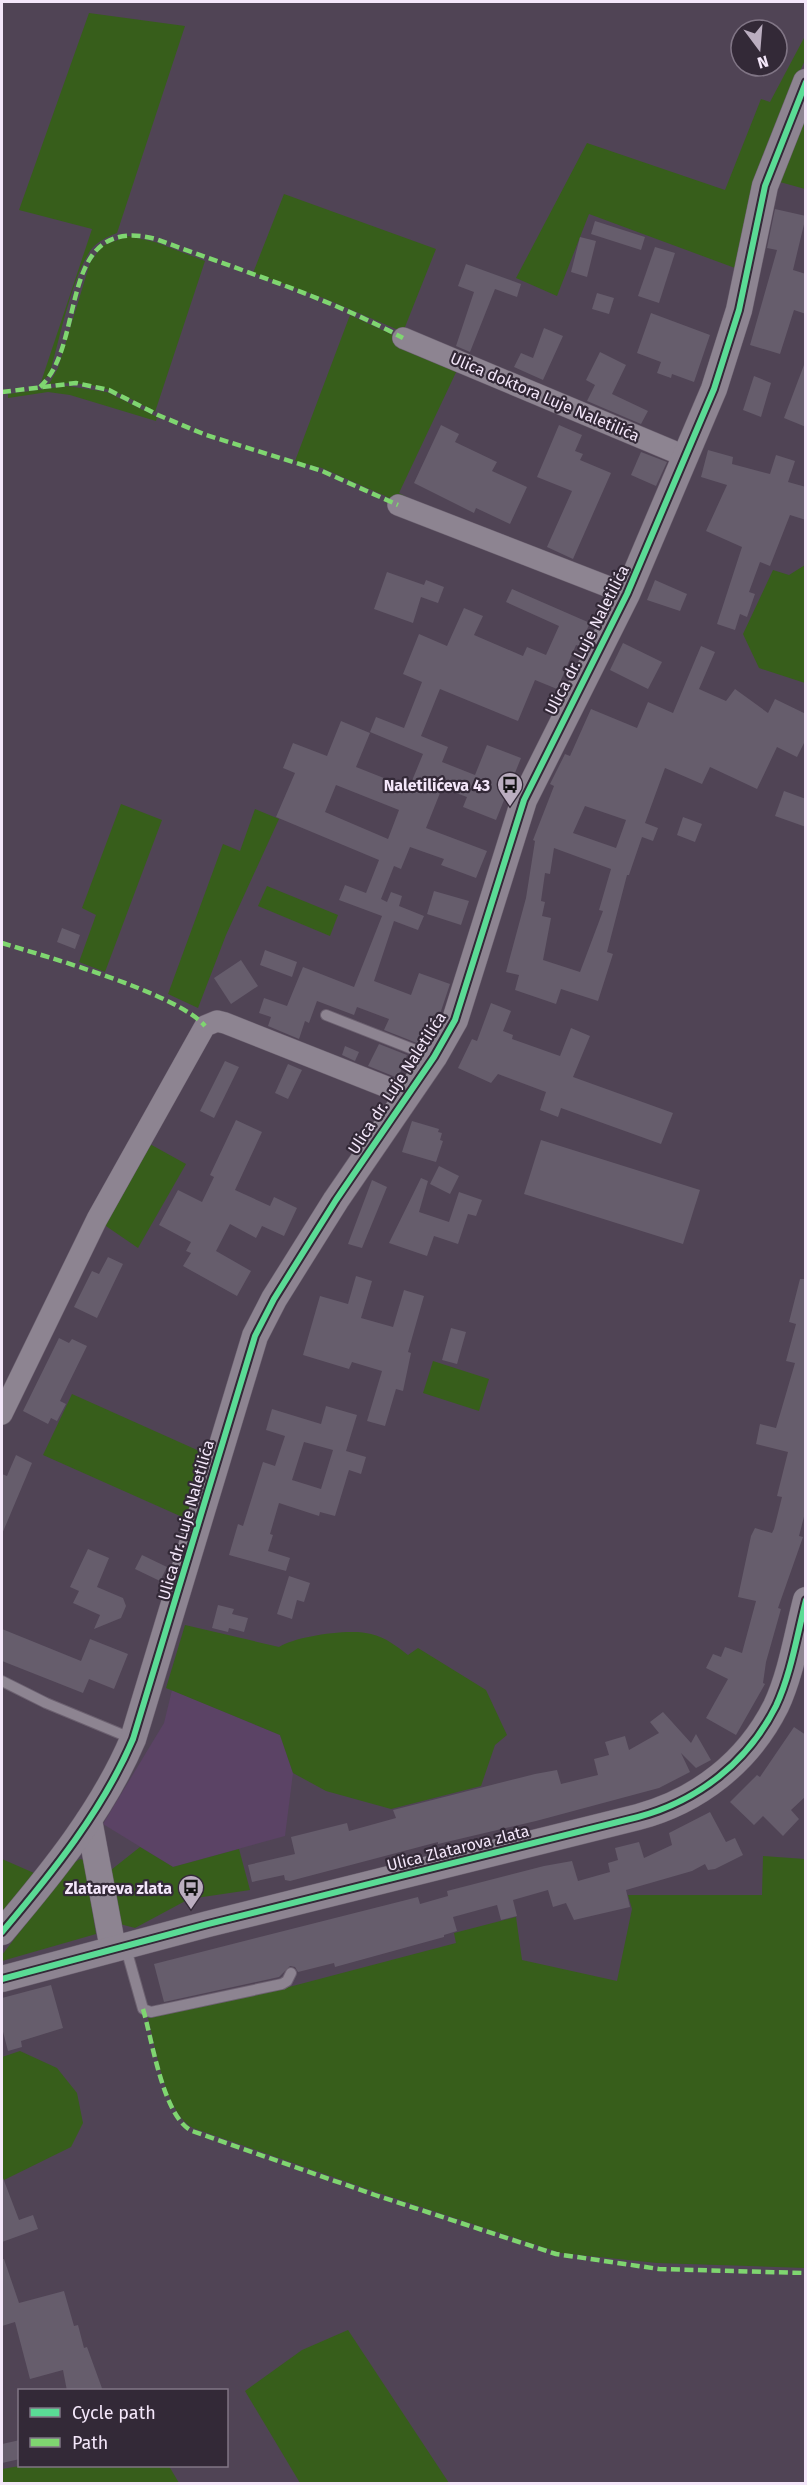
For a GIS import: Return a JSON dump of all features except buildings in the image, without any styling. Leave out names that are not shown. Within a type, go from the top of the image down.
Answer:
[{"type":"street","name":"Ulica dr. Luje Naletilića","points":[[2,1932],[89,1820],[122,1766],[133,1739],[255,1336],[274,1299],[330,1209],[446,1038],[464,998],[524,800],[627,594],[687,457],[728,348],[739,310],[765,186],[806,82]]},
{"type":"street","name":"Ulica doktora Luje Naletilića","points":[[403,338],[687,457]]},
{"type":"street","points":[[398,505],[627,594]]},
{"type":"street","name":"Ulica dr. Luje Naletilića","points":[[2,1414],[97,1219],[206,1026],[217,1021],[225,1023],[407,1095]]},
{"type":"street","name":"Ulica Zlatarova zlata","points":[[2,1979],[119,1947],[638,1817],[685,1799],[709,1785],[731,1766],[760,1733],[776,1705],[785,1680],[806,1600]]},
{"type":"street","points":[[89,1820],[119,1947]]},
{"type":"lane","points":[[326,1015],[434,1057]]},
{"type":"lane","points":[[2,1681],[46,1703],[133,1739]]},
{"type":"lane","points":[[119,1947],[143,2009],[152,2012],[282,1984],[287,1981],[291,1973]]},
{"type":"shaded area","points":[[172,1690],[280,1735],[293,1773],[285,1836],[173,1867],[103,1824],[164,1723]]},
{"type":"green space","points":[[89,13],[185,26],[117,233],[95,245],[90,251],[67,308],[51,369],[48,376],[41,382],[92,229],[19,210]]},
{"type":"green space","points":[[805,36],[805,60],[773,132],[757,177],[735,268],[589,214],[557,296],[516,278],[587,143],[725,190],[761,99],[770,102],[783,78],[789,78],[789,66]]},
{"type":"green space","points":[[805,108],[805,189],[780,182]]},
{"type":"green space","points":[[284,194],[436,249],[403,332],[326,299],[253,273]]},
{"type":"green space","points":[[128,236],[155,242],[205,261],[155,412],[105,388],[65,383],[49,384],[58,368],[90,263],[102,246]]},
{"type":"green space","points":[[350,315],[459,366],[399,493],[407,497],[403,500],[392,499],[322,468],[295,461]]},
{"type":"green space","points":[[67,386],[107,392],[157,417],[156,421],[70,395],[48,392],[8,398],[8,394]]},
{"type":"green space","points":[[805,565],[805,683],[759,668],[743,634],[773,570],[789,575]]},
{"type":"green space","points":[[121,804],[162,820],[105,972],[79,962],[96,915],[82,908]]},
{"type":"green space","points":[[255,809],[279,819],[226,935],[198,1008],[168,994],[223,844],[240,851]]},
{"type":"green space","points":[[267,886],[338,915],[330,936],[258,906]]},
{"type":"green space","points":[[148,1143],[186,1164],[138,1248],[103,1224]]},
{"type":"green space","points":[[433,1361],[489,1379],[479,1411],[423,1393]]},
{"type":"green space","points":[[72,1394],[206,1454],[189,1520],[43,1455]]},
{"type":"green space","points":[[185,1625],[279,1647],[310,1636],[362,1632],[381,1637],[408,1655],[418,1648],[486,1690],[507,1735],[495,1745],[481,1786],[391,1809],[326,1791],[293,1773],[280,1735],[166,1688]]},
{"type":"green space","points":[[140,1847],[173,1867],[239,1849],[250,1890],[189,1899],[135,1928],[120,1924],[111,1870]]},
{"type":"green space","points":[[763,1856],[805,1859],[805,2268],[657,2263],[561,2253],[193,2128],[175,2109],[169,2095],[158,2062],[148,2018],[289,1987],[456,1943],[454,1933],[516,1917],[522,1960],[617,1981],[632,1909],[628,1895],[762,1895]]},
{"type":"green space","points":[[2,1859],[34,1873],[2,1912]]},
{"type":"green space","points":[[80,1859],[84,1860],[96,1934],[2,1961],[2,1955],[72,1864]]},
{"type":"green space","points":[[20,2051],[57,2068],[77,2093],[83,2123],[71,2147],[2,2181],[2,2057]]},
{"type":"green space","points":[[348,2330],[449,2483],[300,2483],[245,2391],[302,2350]]},
{"type":"green space","points":[[18,2466],[170,2467],[179,2483],[2,2483],[2,2469]]},
{"type":"marked path","points":[[40,387],[55,367],[78,287],[88,263],[102,245],[124,236],[156,239],[250,273],[343,309],[403,338]]},
{"type":"marked path","points":[[2,392],[76,383],[109,390],[158,415],[206,435],[322,471],[398,505]]},
{"type":"marked path","points":[[2,943],[110,977],[140,989],[168,1001],[205,1026]]},
{"type":"marked path","points":[[143,2009],[166,2094],[182,2123],[192,2131],[375,2195],[556,2254],[659,2269],[806,2273]]},
{"type":"cycle path","points":[[2,1932],[58,1864],[92,1816],[133,1739],[255,1336],[274,1299],[336,1200],[434,1057],[455,1020],[524,800],[627,594],[714,389],[739,310],[765,186],[806,82]]},
{"type":"cycle path","points":[[2,1979],[208,1924],[638,1817],[681,1801],[701,1790],[736,1762],[764,1726],[776,1706],[786,1681],[806,1600]]},
{"type":"place","name":"Naletilićeva 43","points":[[510,808]]},
{"type":"place","name":"Zlatareva zlata","points":[[191,1911]]}]
